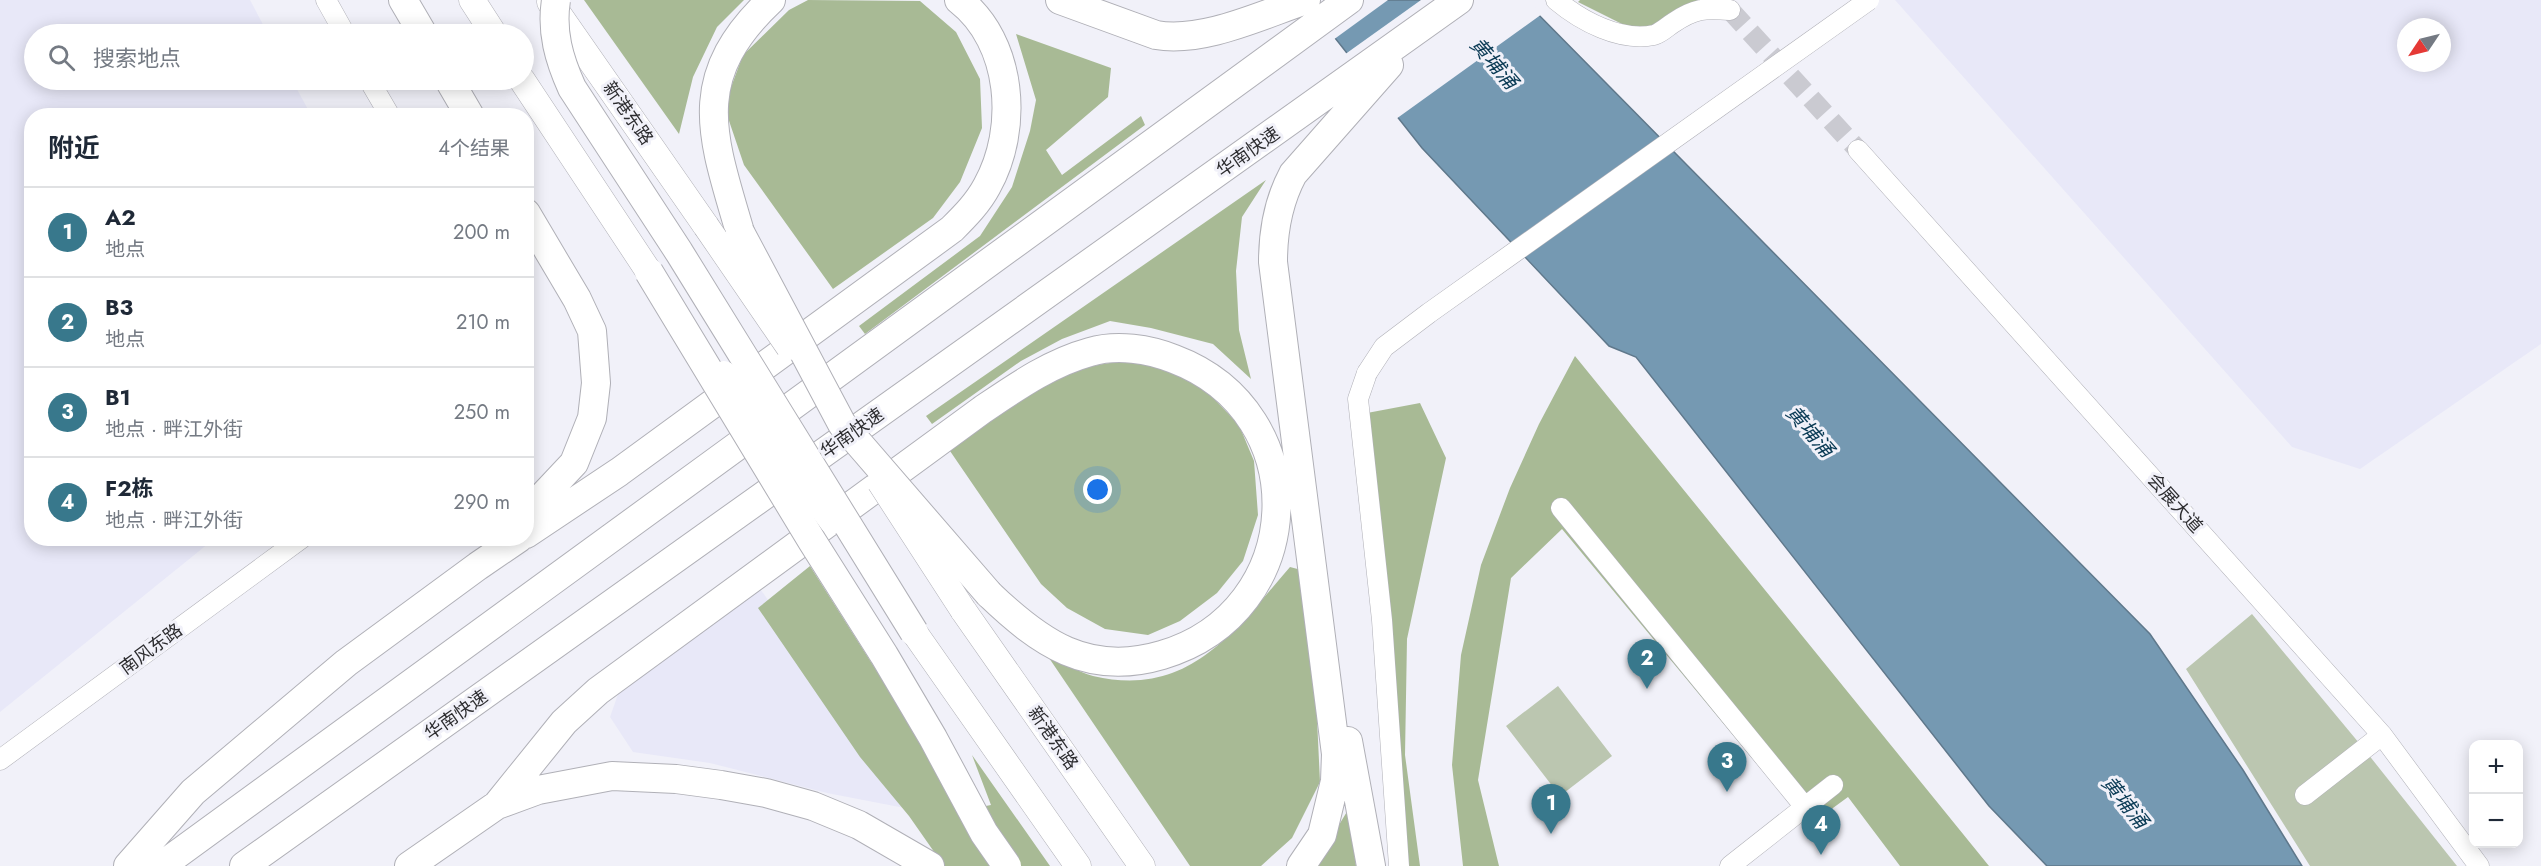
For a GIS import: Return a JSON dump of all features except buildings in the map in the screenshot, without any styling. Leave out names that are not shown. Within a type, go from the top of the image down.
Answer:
[{"type":"highway","points":[[403,0],[417,24]]},
{"type":"highway","points":[[556,0],[553,18],[558,51],[572,88],[679,252],[914,632]]},
{"type":"highway","points":[[497,806],[564,722],[598,691],[982,410],[1015,387],[1057,364],[1092,351],[1125,348],[1157,352],[1200,371],[1220,384],[1246,410],[1265,442],[1277,484],[1277,520],[1274,537],[1262,572],[1248,597],[1230,616],[1206,636],[1180,650],[1151,658],[1117,662],[1079,657],[1048,642],[1021,625],[989,594],[842,424],[740,232],[717,149],[713,116],[714,95],[730,50],[747,23],[771,0]]},
{"type":"highway","points":[[534,529],[638,459],[952,229],[971,209],[987,187],[998,163],[1005,133],[1006,105],[1003,74],[992,40],[970,9],[959,0]]},
{"type":"highway","points":[[1060,0],[1156,35],[1169,37],[1210,32],[1306,0]]},
{"type":"highway","points":[[161,866],[1349,0]]},
{"type":"highway","name":"华南快速","points":[[244,866],[1334,107],[1426,24],[1459,0]]},
{"type":"highway","points":[[455,90],[465,108]]},
{"type":"highway","points":[[1301,866],[1322,835],[1335,781],[1336,754],[1273,262],[1274,228],[1285,190],[1334,107]]},
{"type":"highway","points":[[534,226],[577,299],[591,331],[596,383],[591,418],[574,464],[534,506]]},
{"type":"highway","points":[[649,272],[812,542],[885,655],[984,833],[1007,866]]},
{"type":"highway","points":[[1306,510],[1371,866]]},
{"type":"highway","points":[[478,566],[497,546]]},
{"type":"highway","points":[[128,866],[193,792],[346,663],[507,546]]},
{"type":"highway","points":[[409,866],[497,806],[538,790],[612,776],[676,779],[721,785],[766,793],[813,806],[859,825],[930,866]]},
{"type":"main road","points":[[472,0],[488,24]]},
{"type":"main road","name":"新港东路","points":[[549,0],[842,424],[963,610],[1142,866]]},
{"type":"main road","points":[[529,90],[649,272],[914,632],[1078,866]]},
{"type":"street","points":[[326,0],[339,24]]},
{"type":"street","points":[[1556,0],[1576,16],[1606,29],[1631,36],[1656,34],[1677,20],[1702,8],[1731,10]]},
{"type":"street","points":[[1400,866],[1382,620],[1358,399],[1367,373],[1384,347],[1429,313],[1869,0]]},
{"type":"street","points":[[375,90],[385,108]]},
{"type":"street","name":"会展大道","points":[[1858,150],[2382,735],[2479,866]]},
{"type":"street","points":[[1561,508],[1805,807]]},
{"type":"street","name":"南风东路","points":[[0,760],[291,546]]},
{"type":"street","points":[[2305,795],[2382,735]]},
{"type":"street","points":[[1730,866],[1833,785]]},
{"type":"shaded area","points":[[0,0],[250,0],[263,24],[24,24],[24,90],[297,90],[307,108],[24,108],[24,546],[205,546],[0,712]]},
{"type":"shaded area","points":[[1895,0],[2541,0],[2541,344],[2360,469],[2292,447]]},
{"type":"shaded area","points":[[756,583],[915,810],[827,793],[710,763],[633,752],[610,717],[624,677]]},
{"type":"green space","points":[[584,0],[744,0],[717,27],[693,77],[679,134]]},
{"type":"green space","points":[[808,0],[920,1],[956,32],[980,79],[982,128],[960,182],[933,218],[833,289],[744,165],[724,106],[743,55],[789,10]]},
{"type":"green space","points":[[1580,0],[1726,0],[1638,32],[1578,2]]},
{"type":"green space","points":[[1016,34],[1111,68],[1108,97],[1046,150],[1062,175],[1141,116],[1145,125],[865,334],[859,326],[980,236],[1012,187],[1030,131],[1036,100]]},
{"type":"green space","points":[[1266,180],[1242,217],[1236,271],[1239,330],[1251,379],[1213,344],[1151,328],[1110,321],[1062,339],[1021,361],[932,424],[926,416]]},
{"type":"green space","points":[[1575,356],[1989,866],[1900,866],[1848,797],[1822,816],[1805,794],[1791,805],[1562,529],[1511,578],[1478,780],[1499,866],[1463,866],[1452,765],[1461,655],[1481,565],[1510,488],[1539,424]]},
{"type":"green space","points":[[1136,362],[1180,375],[1203,387],[1239,425],[1254,461],[1258,515],[1243,561],[1217,593],[1180,621],[1148,635],[1105,629],[1067,608],[1041,584],[950,451],[1003,410],[1061,376],[1103,364]]},
{"type":"green space","points":[[1420,403],[1446,458],[1407,639],[1405,755],[1420,866],[1406,866],[1367,413]]},
{"type":"green space","points":[[810,566],[965,810],[991,805],[972,755],[1050,866],[944,866],[909,816],[860,757],[758,608]]},
{"type":"green space","points":[[1290,567],[1305,571],[1315,677],[1320,782],[1292,838],[1261,866],[1190,866],[1047,655],[1093,676],[1127,681],[1157,678],[1183,668],[1207,654],[1250,614]]},
{"type":"green space","points":[[2252,614],[2457,866],[2310,866],[2186,669]]},
{"type":"green space","points":[[1558,686],[1612,756],[1560,796],[1506,726]]},
{"type":"green space","points":[[1348,810],[1356,866],[1314,866]]},
{"type":"water","name":"黄埔涌","points":[[1305,0],[1524,0],[2150,634],[2243,770],[2302,866],[2047,866],[1989,806],[1636,357],[1609,346],[1422,148]]},
{"type":"pier","points":[[1302,0],[1388,0],[1333,40]]},
{"type":"pier","points":[[1421,0],[1529,0],[1542,14],[1396,119],[1344,55]]},
{"type":"tunnel","points":[[1730,10],[1858,150]]},
{"type":"place","name":"B3","points":[[1647,689]]},
{"type":"place","name":"B1","points":[[1727,792]]},
{"type":"place","name":"A2","points":[[1551,834]]},
{"type":"place","name":"F2栋","points":[[1821,855]]}]
